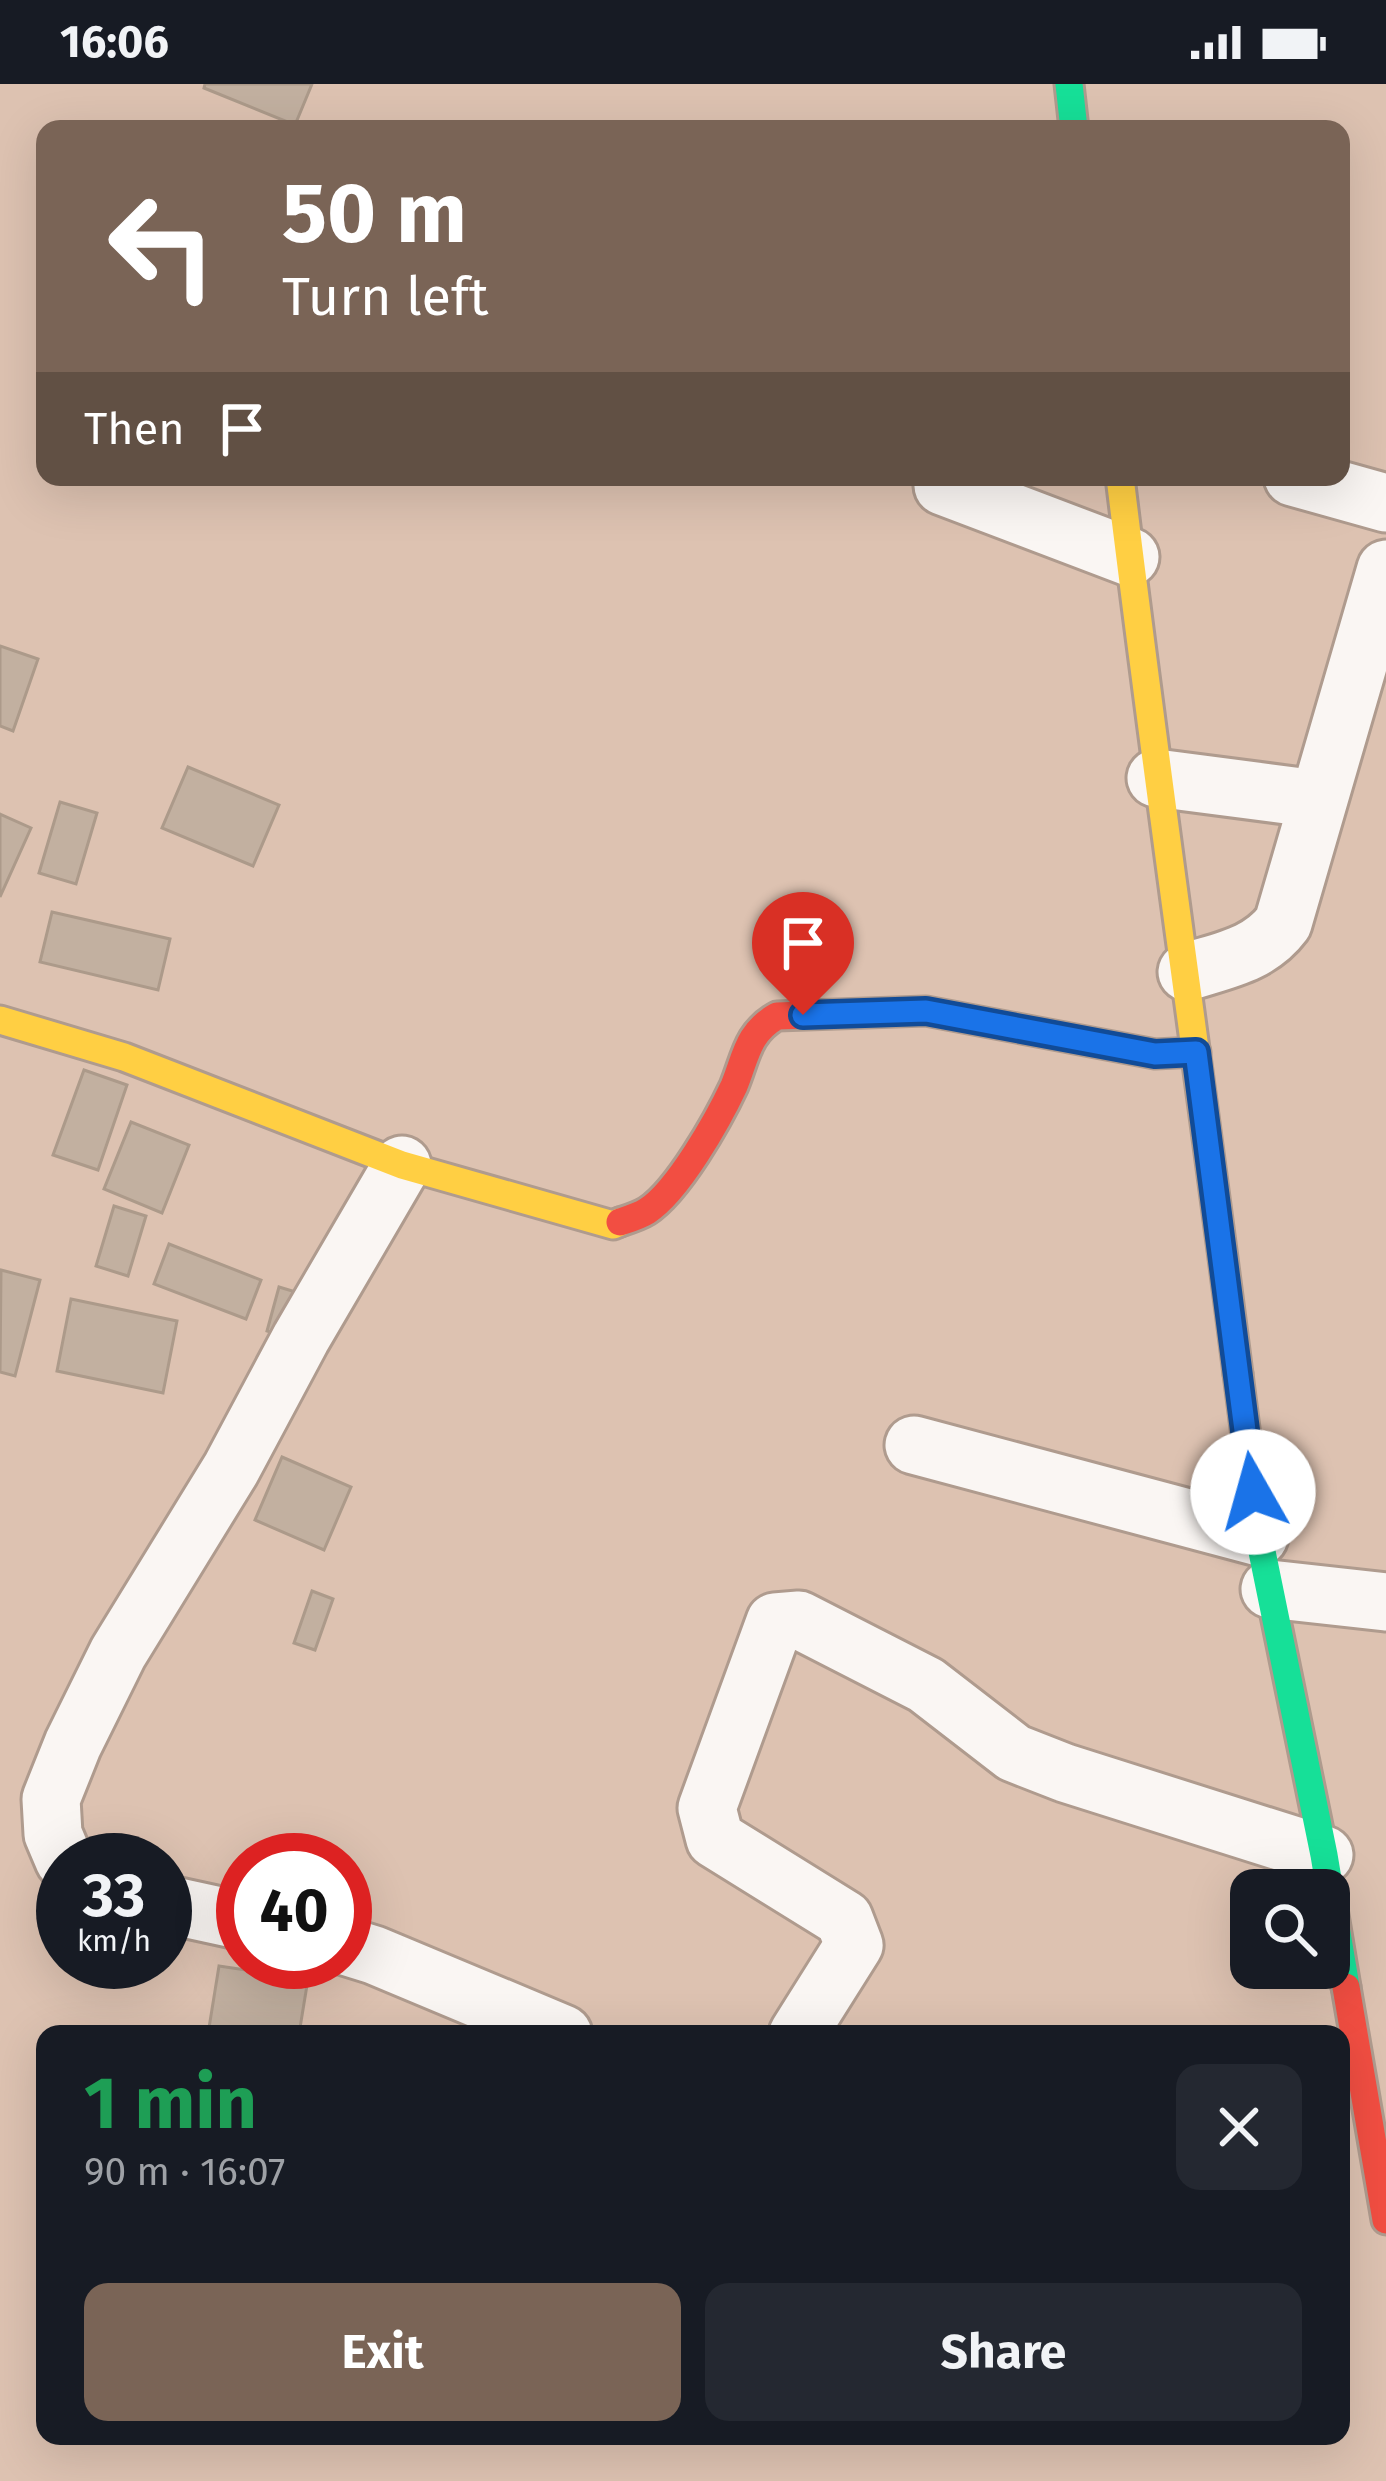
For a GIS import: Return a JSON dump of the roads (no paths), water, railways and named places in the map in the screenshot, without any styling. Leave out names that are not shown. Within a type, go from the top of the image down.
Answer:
[{"type":"street","points":[[1069,84],[1073,120]]},
{"type":"street","points":[[1121,486],[1156,778],[1187,972],[1264,1563],[1324,1856],[1386,2220]]},
{"type":"street","points":[[1325,486],[1386,503]]},
{"type":"street","points":[[943,487],[1130,557]]},
{"type":"street","points":[[1187,972],[1253,951],[1283,923],[1386,569]]},
{"type":"street","points":[[1156,778],[1317,800]]},
{"type":"street","points":[[0,1020],[124,1057],[402,1165],[613,1225],[649,1210],[685,1169],[733,1088],[750,1040],[761,1025],[777,1016],[926,1011],[1155,1054],[1196,1052]]},
{"type":"street","points":[[53,1833],[51,1799],[118,1653],[231,1469],[402,1165]]},
{"type":"street","points":[[914,1445],[1386,1602]]},
{"type":"street","points":[[804,2025],[854,1945],[844,1919],[715,1839],[707,1808],[775,1622],[799,1620],[926,1684],[1014,1753],[1324,1856]]},
{"type":"street","points":[[372,1954],[541,2025]]}]
